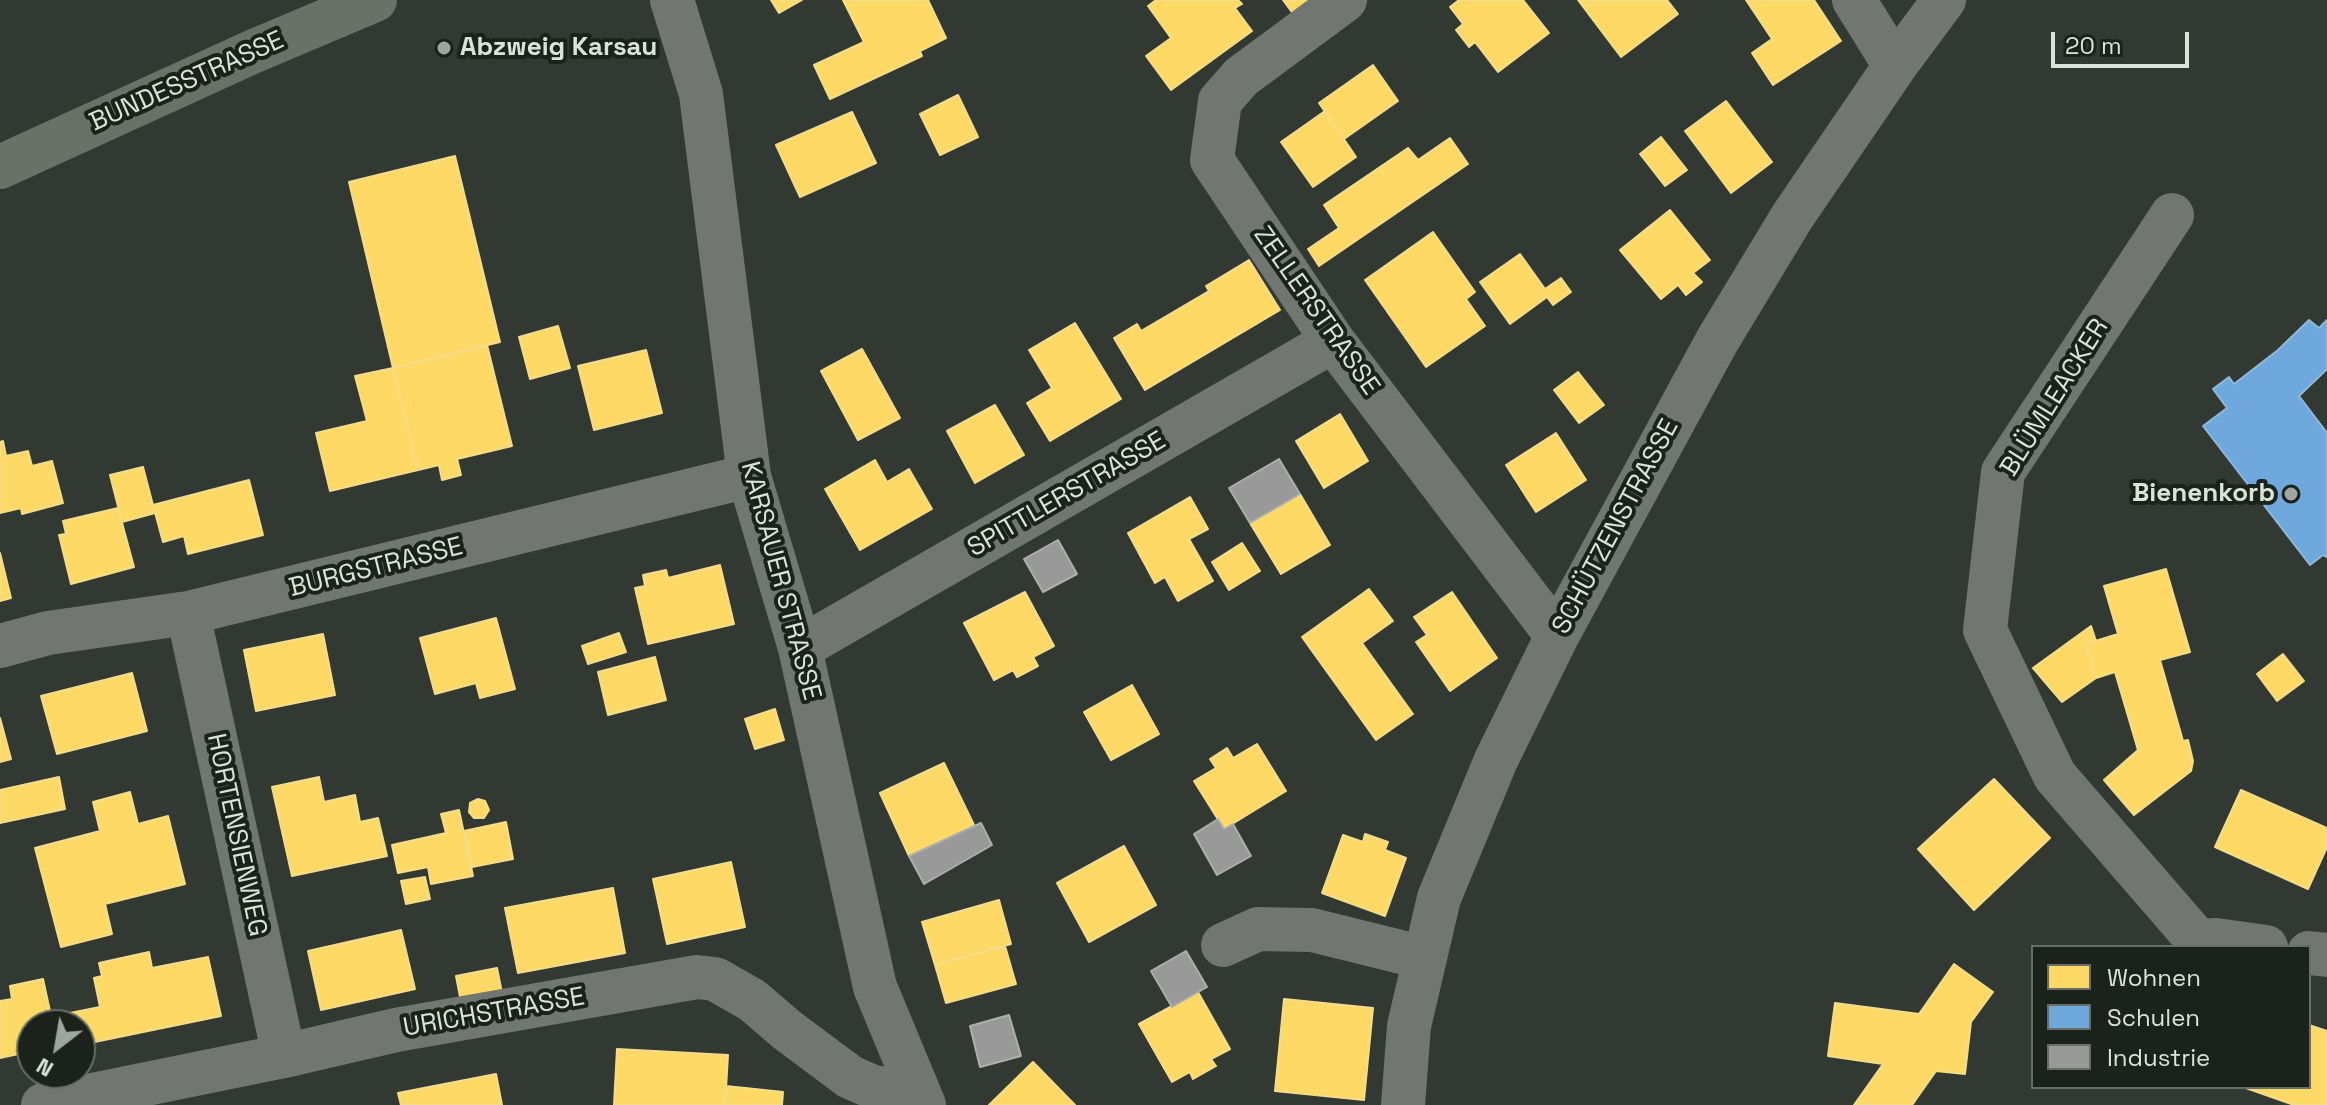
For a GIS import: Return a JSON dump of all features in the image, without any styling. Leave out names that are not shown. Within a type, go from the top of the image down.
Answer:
[{"type":"main road","name":"BUNDESSTRASSE","points":[[0,167],[375,0]]},
{"type":"street","name":"KARSAUER STRASSE","points":[[672,0],[701,94],[749,476],[800,648],[875,987],[919,1094]]},
{"type":"street","name":"ZELLERSTRASSE","points":[[1345,0],[1241,77],[1220,101],[1212,160],[1333,341],[1557,636]]},
{"type":"street","points":[[1854,0],[1895,66]]},
{"type":"street","name":"SCHÜTZENSTRASSE","points":[[1403,1105],[1409,1026],[1439,898],[1496,760],[1557,636],[1717,341],[1792,217],[1944,0]]},
{"type":"street","name":"BLÜMLEACKER","points":[[2172,215],[2003,472],[1985,630],[2055,776],[2198,941],[2252,945]]},
{"type":"street","name":"SPITTLERSTRASSE","points":[[800,648],[1333,341]]},
{"type":"street","name":"BURGSTRASSE","points":[[0,646],[48,633],[188,613],[749,476]]},
{"type":"street","name":"HORTENSIENWEG","points":[[188,613],[284,1056]]},
{"type":"street","points":[[1223,945],[1258,929],[1312,930],[1425,958]]},
{"type":"street","name":"URICHSTRASSE","points":[[43,1105],[396,1030],[697,977],[715,979],[752,1000],[850,1077],[873,1087],[919,1094]]},
{"type":"building: Wohnen","points":[[771,0],[802,0],[779,13]]},
{"type":"building: Wohnen","points":[[843,0],[928,0],[946,38],[920,51],[922,56],[830,99],[814,65],[864,42]]},
{"type":"building: Wohnen","points":[[1156,0],[1238,0],[1242,4],[1235,8],[1252,31],[1171,90],[1146,56],[1171,38],[1148,6]]},
{"type":"building: Wohnen","points":[[1283,0],[1315,0],[1294,15]]},
{"type":"building: Wohnen","points":[[1459,0],[1523,0],[1549,33],[1498,72],[1475,42],[1469,47],[1456,30],[1463,24],[1450,7]]},
{"type":"building: Wohnen","points":[[1578,0],[1667,0],[1678,14],[1621,57]]},
{"type":"building: Wohnen","points":[[1746,0],[1814,0],[1841,41],[1773,85],[1752,53],[1772,39]]},
{"type":"building: Wohnen","points":[[1373,65],[1398,101],[1344,139],[1319,103]]},
{"type":"building: Wohnen","points":[[958,95],[978,137],[940,155],[920,114]]},
{"type":"building: Wohnen","points":[[1726,101],[1772,162],[1731,193],[1685,131]]},
{"type":"building: Wohnen","points":[[1325,111],[1356,157],[1313,187],[1281,142]]},
{"type":"building: Wohnen","points":[[852,112],[876,163],[800,197],[776,145]]},
{"type":"building: Wohnen","points":[[1661,137],[1687,170],[1665,186],[1640,154]]},
{"type":"building: Wohnen","points":[[1450,138],[1468,164],[1319,266],[1308,249],[1339,228],[1324,205],[1408,148],[1418,160]]},
{"type":"building: Wohnen","points":[[455,156],[500,342],[393,368],[349,182]]},
{"type":"building: Wohnen","points":[[1670,210],[1710,260],[1693,273],[1702,282],[1686,295],[1678,285],[1661,299],[1620,250]]},
{"type":"building: Wohnen","points":[[1433,232],[1475,292],[1466,299],[1485,326],[1426,367],[1365,280]]},
{"type":"building: Wohnen","points":[[1520,254],[1545,289],[1561,278],[1571,292],[1553,305],[1547,297],[1510,324],[1480,282]]},
{"type":"building: Wohnen","points":[[1249,260],[1280,310],[1145,390],[1114,338],[1137,324],[1141,331],[1209,291],[1206,286]]},
{"type":"building: Wohnen","points":[[1075,323],[1121,399],[1050,441],[1027,403],[1052,388],[1029,350]]},
{"type":"building: Wohnen","points":[[558,326],[570,368],[530,379],[519,337]]},
{"type":"building: Wohnen","points":[[487,345],[512,446],[457,459],[461,475],[442,480],[439,465],[418,470],[393,368]]},
{"type":"building: Wohnen","points":[[862,349],[900,418],[858,440],[821,371]]},
{"type":"building: Wohnen","points":[[646,350],[662,413],[594,430],[578,366]]},
{"type":"building: Wohnen","points":[[393,368],[418,470],[330,491],[316,433],[367,421],[355,376]]},
{"type":"building: Wohnen","points":[[1578,372],[1604,405],[1579,423],[1554,390]]},
{"type":"building: Wohnen","points":[[995,405],[1024,455],[975,483],[947,431]]},
{"type":"building: Wohnen","points":[[1340,414],[1368,461],[1324,488],[1296,441]]},
{"type":"building: Wohnen","points":[[1556,433],[1586,480],[1536,512],[1506,465]]},
{"type":"building: Wohnen","points":[[3,441],[6,456],[28,451],[32,466],[52,461],[63,503],[22,514],[21,508],[0,513],[0,442]]},
{"type":"building: Wohnen","points":[[875,460],[887,482],[909,469],[932,509],[860,550],[825,489]]},
{"type":"building: Wohnen","points":[[143,467],[155,513],[122,522],[110,475]]},
{"type":"building: Wohnen","points":[[249,480],[263,535],[188,554],[184,536],[163,542],[153,505]]},
{"type":"building: Wohnen","points":[[1300,494],[1330,545],[1281,574],[1250,523]]},
{"type":"building: Wohnen","points":[[1190,497],[1208,529],[1189,539],[1213,581],[1178,601],[1165,577],[1155,583],[1128,533]]},
{"type":"building: Wohnen","points":[[118,508],[134,567],[71,584],[59,535],[66,534],[63,521]]},
{"type":"building: Wohnen","points":[[1242,543],[1260,571],[1229,590],[1212,562]]},
{"type":"building: Wohnen","points":[[0,553],[11,598],[0,601]]},
{"type":"building: Wohnen","points":[[720,565],[734,624],[648,644],[635,588],[645,586],[643,575],[666,570],[668,578]]},
{"type":"building: Wohnen","points":[[2166,569],[2190,652],[2160,660],[2183,741],[2188,740],[2193,761],[2191,771],[2134,815],[2104,780],[2138,750],[2115,672],[2096,678],[2086,644],[2118,634],[2104,586]]},
{"type":"building: Wohnen","points":[[1369,589],[1393,621],[1362,643],[1413,714],[1376,740],[1302,637]]},
{"type":"building: Wohnen","points":[[1025,592],[1054,646],[1033,657],[1038,666],[1017,677],[1013,670],[994,680],[964,623]]},
{"type":"building: Wohnen","points":[[1452,592],[1497,658],[1450,691],[1416,642],[1427,635],[1414,617]]},
{"type":"building: Wohnen","points":[[496,618],[515,689],[480,698],[476,683],[435,694],[420,638]]},
{"type":"building: Wohnen","points":[[2091,626],[2096,641],[2086,644],[2096,678],[2062,702],[2033,668]]},
{"type":"building: Wohnen","points":[[619,633],[626,652],[588,664],[582,646]]},
{"type":"building: Wohnen","points":[[323,634],[335,695],[256,711],[244,650]]},
{"type":"building: Wohnen","points":[[2283,654],[2304,681],[2277,701],[2257,674]]},
{"type":"building: Wohnen","points":[[655,657],[666,700],[608,715],[598,672]]},
{"type":"building: Wohnen","points":[[132,673],[147,731],[57,754],[41,696]]},
{"type":"building: Wohnen","points":[[1132,685],[1159,734],[1111,760],[1084,712]]},
{"type":"building: Wohnen","points":[[775,709],[784,740],[755,749],[745,719]]},
{"type":"building: Wohnen","points":[[0,718],[11,759],[0,762]]},
{"type":"building: Wohnen","points":[[1257,744],[1286,791],[1224,829],[1194,781],[1216,768],[1210,759],[1227,748],[1233,758]]},
{"type":"building: Wohnen","points":[[944,763],[974,825],[909,856],[880,793]]},
{"type":"building: Wohnen","points":[[59,777],[65,809],[0,823],[0,790]]},
{"type":"building: Wohnen","points":[[319,777],[324,802],[355,795],[360,822],[378,818],[387,856],[292,876],[272,787]]},
{"type":"building: Wohnen","points":[[1994,779],[2050,838],[1974,910],[1918,849]]},
{"type":"building: Wohnen","points":[[2241,790],[2327,828],[2327,847],[2308,889],[2215,847]]},
{"type":"building: Wohnen","points":[[130,792],[138,824],[168,816],[185,884],[105,904],[112,934],[61,947],[35,848],[100,831],[93,802]]},
{"type":"building: Wohnen","points":[[478,799],[485,801],[489,810],[484,818],[474,818],[469,812],[470,803]]},
{"type":"building: Wohnen","points":[[459,810],[473,876],[431,884],[428,867],[398,873],[392,845],[446,833],[441,814]]},
{"type":"building: Wohnen","points":[[506,822],[513,859],[472,867],[464,831]]},
{"type":"building: Wohnen","points":[[1365,834],[1388,842],[1385,850],[1406,858],[1385,916],[1322,893],[1343,835],[1363,842]]},
{"type":"building: Wohnen","points":[[1124,846],[1156,905],[1089,942],[1057,883]]},
{"type":"building: Wohnen","points":[[731,862],[745,927],[667,944],[653,879]]},
{"type":"building: Wohnen","points":[[425,877],[430,899],[406,904],[401,881]]},
{"type":"building: Wohnen","points":[[613,888],[625,953],[518,973],[505,908]]},
{"type":"building: Wohnen","points":[[999,900],[1011,944],[935,965],[922,922]]},
{"type":"building: Wohnen","points":[[401,930],[415,989],[321,1010],[308,951]]},
{"type":"building: Wohnen","points":[[1005,946],[1016,984],[946,1003],[935,965]]},
{"type":"building: Wohnen","points":[[149,952],[152,968],[208,957],[221,1016],[96,1042],[96,1009],[90,1009],[100,1007],[94,978],[102,976],[99,963]]},
{"type":"building: Wohnen","points":[[1954,964],[1993,992],[1971,1022],[1965,1074],[1936,1071],[1912,1105],[1854,1105],[1883,1064],[1828,1056],[1835,1003],[1919,1014]]},
{"type":"building: Wohnen","points":[[497,968],[502,993],[461,1002],[456,976]]},
{"type":"building: Wohnen","points":[[43,979],[50,1009],[16,1009],[16,1054],[0,1058],[0,1001],[12,999],[10,986]]},
{"type":"building: Wohnen","points":[[1198,992],[1230,1049],[1211,1059],[1216,1066],[1193,1079],[1190,1072],[1172,1082],[1139,1024]]},
{"type":"building: Wohnen","points":[[1284,999],[1373,1008],[1364,1100],[1275,1091]]},
{"type":"building: Wohnen","points":[[2311,1026],[2327,1031],[2327,1105],[2294,1105],[2249,1089],[2311,1089]]},
{"type":"building: Wohnen","points":[[617,1049],[728,1055],[725,1105],[614,1105]]},
{"type":"building: Wohnen","points":[[1033,1062],[1075,1105],[989,1105]]},
{"type":"building: Wohnen","points":[[496,1074],[502,1105],[401,1105],[398,1093]]},
{"type":"building: Wohnen","points":[[726,1086],[783,1092],[782,1105],[725,1105]]},
{"type":"building: Schulen","name":"Bienenkorb","points":[[2309,320],[2319,328],[2327,320],[2327,369],[2299,396],[2327,433],[2327,557],[2323,555],[2310,565],[2203,426],[2227,408],[2213,389],[2229,377],[2234,384],[2278,350]]},
{"type":"building: Industrie","points":[[1279,459],[1300,494],[1250,523],[1229,488]]},
{"type":"building: Industrie","points":[[1058,540],[1077,574],[1043,592],[1024,559]]},
{"type":"building: Industrie","points":[[1218,819],[1224,829],[1233,824],[1251,856],[1217,875],[1194,834]]},
{"type":"building: Industrie","points":[[981,823],[992,845],[924,884],[909,856]]},
{"type":"building: Industrie","points":[[1186,951],[1207,987],[1172,1007],[1151,971]]},
{"type":"building: Industrie","points":[[1009,1015],[1021,1056],[980,1067],[970,1026]]},
{"type":"place","name":"Abzweig Karsau","points":[[444,48]]},
{"type":"place","name":"Bienenkorb","points":[[2291,494]]}]
